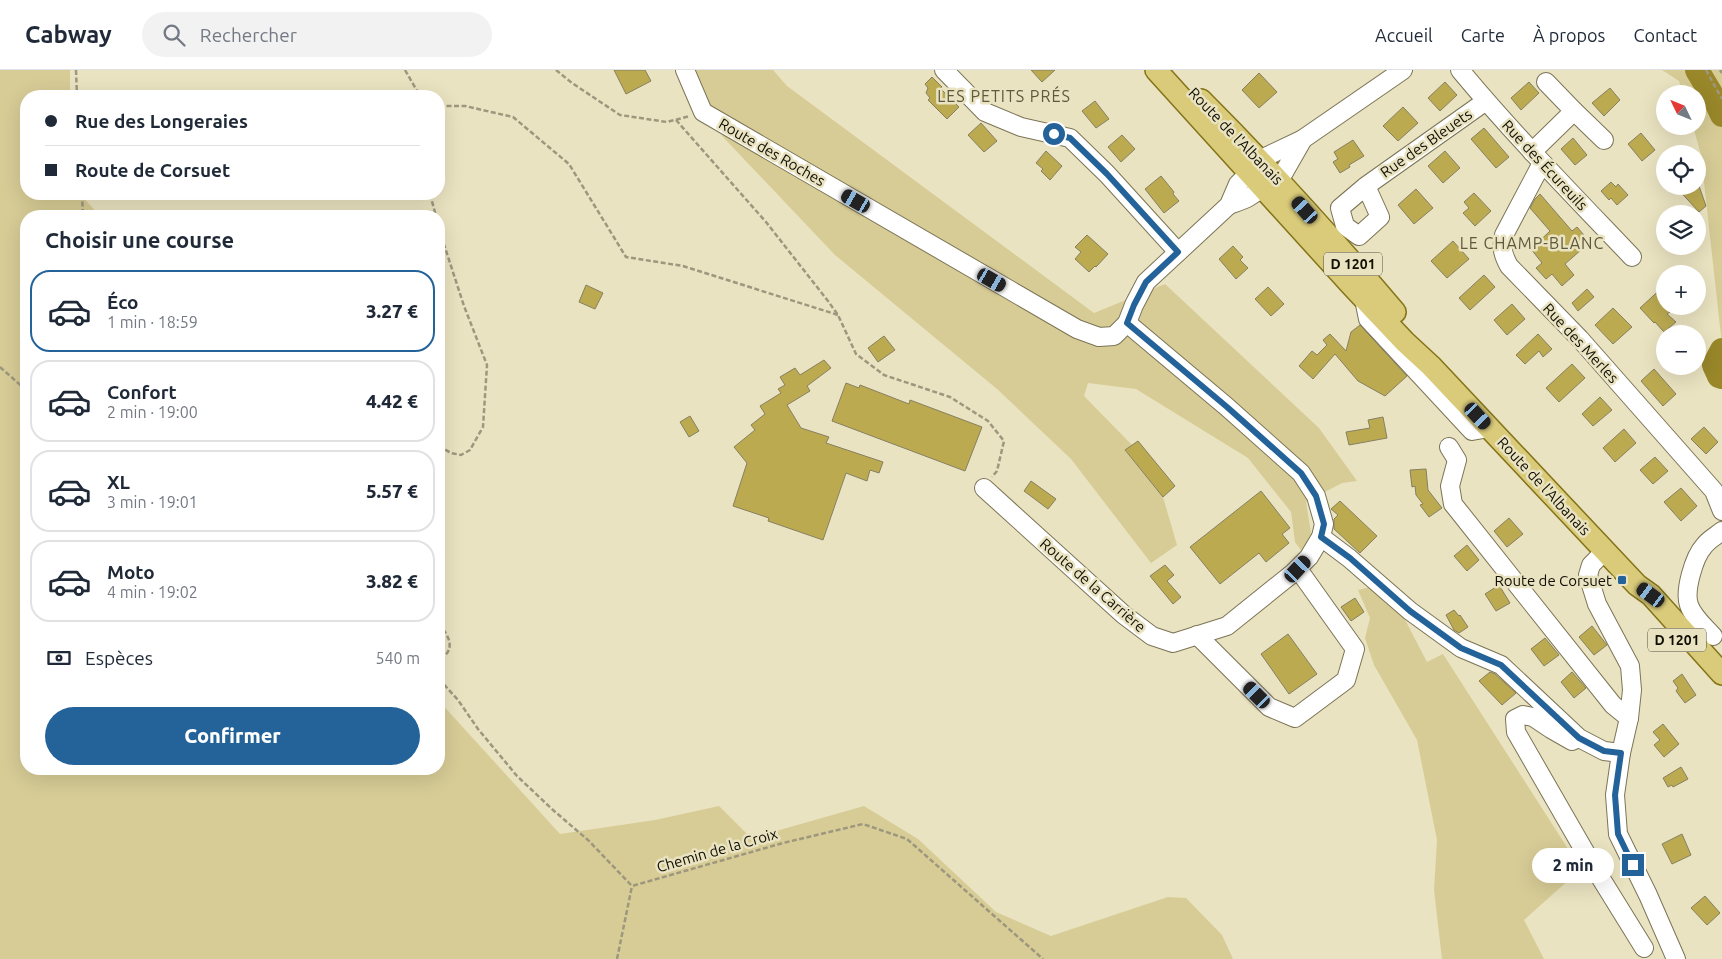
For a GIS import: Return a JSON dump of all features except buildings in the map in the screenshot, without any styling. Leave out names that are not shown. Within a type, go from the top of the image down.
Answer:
[{"type":"main road","points":[[1156,70],[1200,119],[1262,174]]},
{"type":"main road","name":"Route de l'Albanais","points":[[1172,70],[1262,174],[1364,299],[1431,366],[1637,585],[1651,595],[1722,674]]},
{"type":"main road","name":"Route de l'Albanais","points":[[1262,174],[1326,233],[1419,341],[1431,366]]},
{"type":"main road","name":"Route de l'Albanais","points":[[1637,585],[1643,601],[1722,691]]},
{"type":"street","points":[[685,70],[704,112]]},
{"type":"street","points":[[944,70],[985,112],[1021,127],[1070,138],[1107,174],[1178,252]]},
{"type":"street","points":[[1404,70],[1303,139],[1262,174],[1238,184],[1229,205],[1146,282],[1127,323],[1227,407],[1301,473],[1316,496],[1324,524],[1321,537],[1350,558],[1417,616],[1461,648],[1501,665],[1579,738],[1604,751],[1621,753]]},
{"type":"street","name":"Rue des Écureuils","points":[[1460,70],[1537,157],[1632,257]]},
{"type":"street","points":[[1546,82],[1604,140]]},
{"type":"street","name":"Rue des Bleuets","points":[[1366,186],[1486,101]]},
{"type":"street","name":"Rue des Merles","points":[[1574,111],[1537,157],[1504,235],[1501,247],[1504,257],[1509,266],[1580,340],[1714,491],[1722,506],[1722,511]]},
{"type":"street","name":"Route des Roches","points":[[704,112],[1077,330],[1099,337],[1114,336],[1127,323]]},
{"type":"street","points":[[1262,174],[1303,139]]},
{"type":"street","points":[[1364,299],[1368,319],[1472,431],[1490,428]]},
{"type":"street","points":[[1449,447],[1457,460],[1450,486],[1453,504],[1613,705],[1629,718]]},
{"type":"street","name":"Route de la Carrière","points":[[984,488],[1124,615],[1152,636],[1173,643],[1226,626],[1298,569],[1309,557],[1321,537]]},
{"type":"street","points":[[1713,636],[1700,622],[1689,605],[1688,590],[1690,574],[1704,546],[1722,531]]},
{"type":"street","points":[[1605,551],[1591,565],[1588,575],[1597,604],[1630,666],[1632,690],[1629,718],[1621,753],[1615,795],[1618,834],[1676,959]]},
{"type":"street","points":[[1197,635],[1269,707],[1295,718],[1346,680],[1355,649],[1298,569]]},
{"type":"street","points":[[1579,738],[1572,741],[1533,717],[1524,715],[1515,719],[1516,732],[1592,864],[1644,948]]},
{"type":"path","points":[[76,70],[77,90]]},
{"type":"path","points":[[404,70],[416,90]]},
{"type":"path","points":[[556,70],[620,115],[667,122],[704,112]]},
{"type":"path","points":[[1706,70],[1722,100]]},
{"type":"path","points":[[445,106],[465,106],[513,116],[569,164],[626,257],[683,266],[838,315]]},
{"type":"path","points":[[676,120],[766,222],[828,301],[838,315],[856,354],[884,375],[950,397],[988,421],[1004,441],[997,472],[984,488]]},
{"type":"path","points":[[445,247],[464,306],[487,365],[484,427],[470,450],[461,455],[445,450]]},
{"type":"path","points":[[0,367],[20,385]]},
{"type":"path","points":[[445,632],[450,639],[449,650],[445,656]]},
{"type":"path","points":[[445,686],[517,776],[588,840],[632,886],[617,959]]},
{"type":"path","name":"Chemin de la Croix","points":[[632,886],[783,843],[863,824],[907,839],[1043,959]]},
{"type":"shaded area","points":[[0,70],[70,70],[70,90],[20,90],[20,200],[85,200],[95,210],[20,210],[20,775],[445,775],[445,708],[560,834],[655,820],[719,806],[751,838],[864,806],[918,839],[996,912],[1051,936],[1168,897],[1186,898],[1222,935],[1233,959],[0,959]]},
{"type":"shaded area","points":[[686,70],[773,70],[787,86],[1094,313],[1165,284],[1319,428],[1357,481],[1342,483],[1306,502],[1312,539],[1303,553],[1295,542],[1291,512],[1248,458],[1136,389],[1088,383],[1084,396],[1132,445],[1125,451],[1163,497],[1177,545],[1151,563],[1071,459],[997,389],[835,255],[723,137]]},
{"type":"shaded area","points":[[1662,70],[1722,70],[1722,345],[1705,195],[1706,145],[1698,145],[1695,135],[1706,135],[1706,85],[1680,85],[1679,81]]},
{"type":"shaded area","points":[[1386,583],[1427,662],[1443,654],[1581,869],[1524,920],[1544,959],[1442,959],[1434,890],[1437,840],[1417,740],[1374,665],[1365,638],[1370,618],[1358,590]]},
{"type":"waterway","points":[[1697,70],[1722,115]]},
{"type":"waterway","points":[[1722,350],[1714,365],[1719,376],[1722,377]]},
{"type":"place","name":"Route de Corsuet","points":[[1622,580]]},
{"type":"district","name":"LES PETITS PRÉS","points":[[1004,96]]},
{"type":"district","name":"LE CHAMP-BLANC","points":[[1532,243]]},
{"type":"route","points":[[1054,134],[1070,138],[1107,174],[1178,252],[1146,282],[1127,323],[1227,407],[1301,473],[1316,496],[1324,524],[1321,537],[1350,558],[1410,611],[1461,648],[1501,665],[1579,738],[1604,751],[1621,753],[1615,795],[1618,834],[1633,865]]}]
